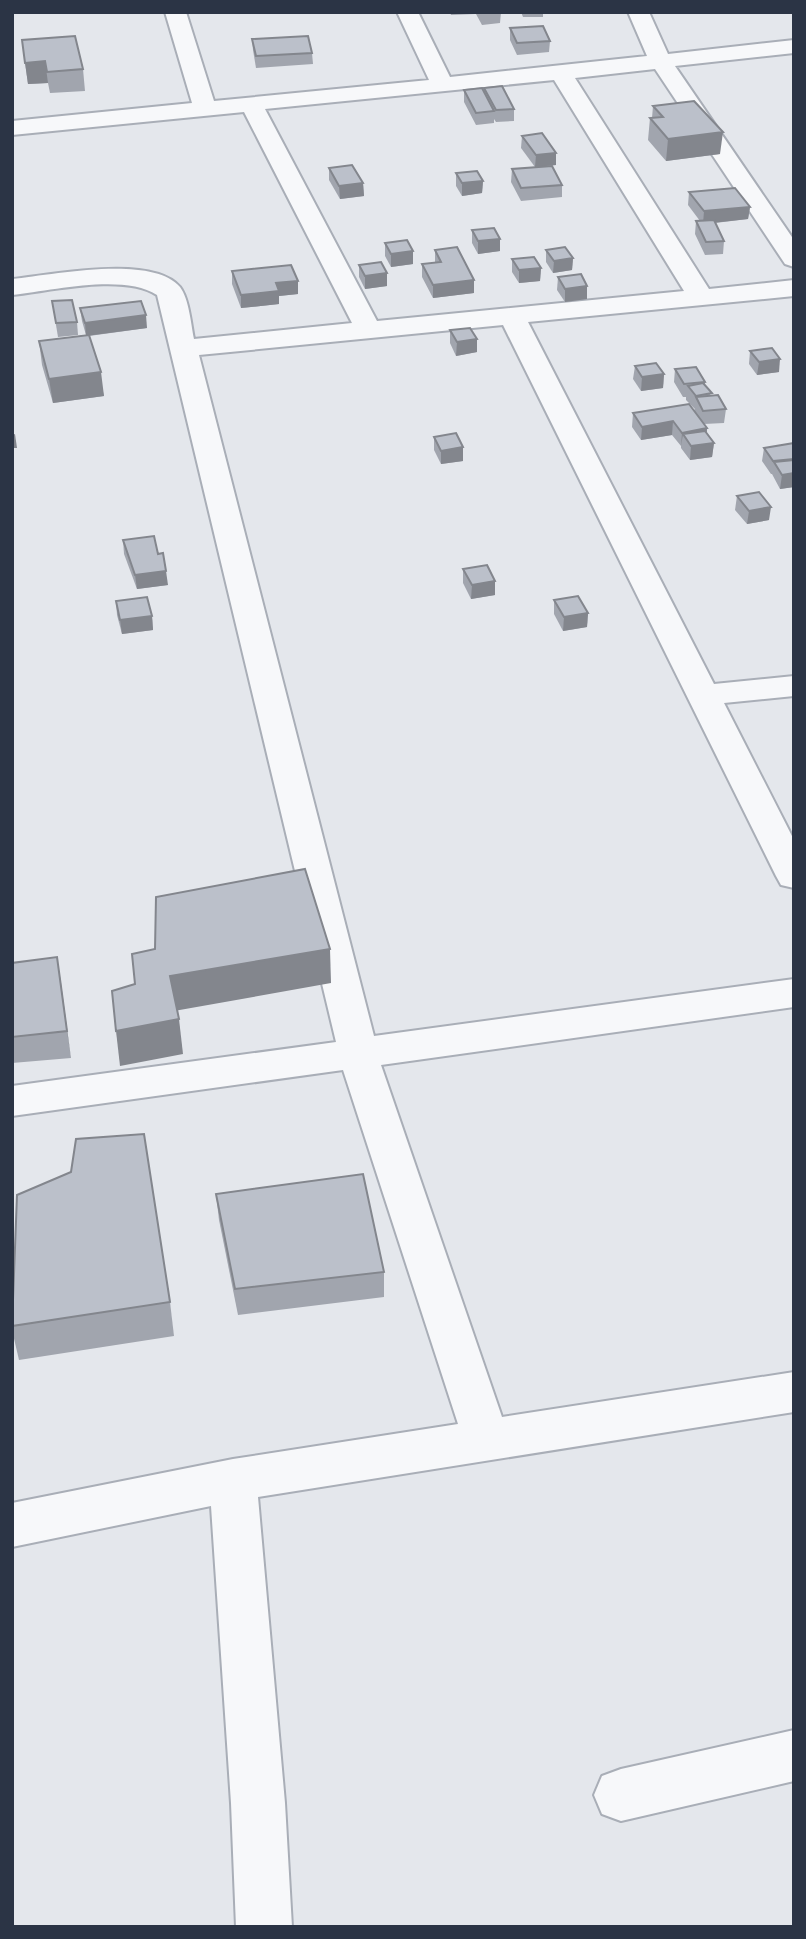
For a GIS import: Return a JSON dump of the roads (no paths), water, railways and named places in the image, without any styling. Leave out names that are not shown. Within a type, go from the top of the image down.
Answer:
[{"type":"street","points":[[174,12],[205,109]]},
{"type":"street","points":[[407,12],[442,84]]},
{"type":"street","points":[[638,12],[660,60],[794,259]]},
{"type":"street","points":[[12,128],[561,73],[794,46]]},
{"type":"street","points":[[561,73],[702,299]]},
{"type":"street","points":[[251,104],[368,328]]},
{"type":"street","points":[[12,287],[107,277],[150,279],[169,291],[358,1052],[486,1438]]},
{"type":"street","points":[[184,348],[368,328],[702,299],[785,296]]},
{"type":"street","points":[[512,316],[794,876]]},
{"type":"street","points":[[704,695],[794,686]]},
{"type":"street","points":[[12,1101],[794,993]]},
{"type":"street","points":[[12,1525],[233,1480],[486,1438],[794,1392]]},
{"type":"street","points":[[233,1480],[258,1803],[264,1927]]},
{"type":"street","points":[[621,1795],[794,1755]]}]
